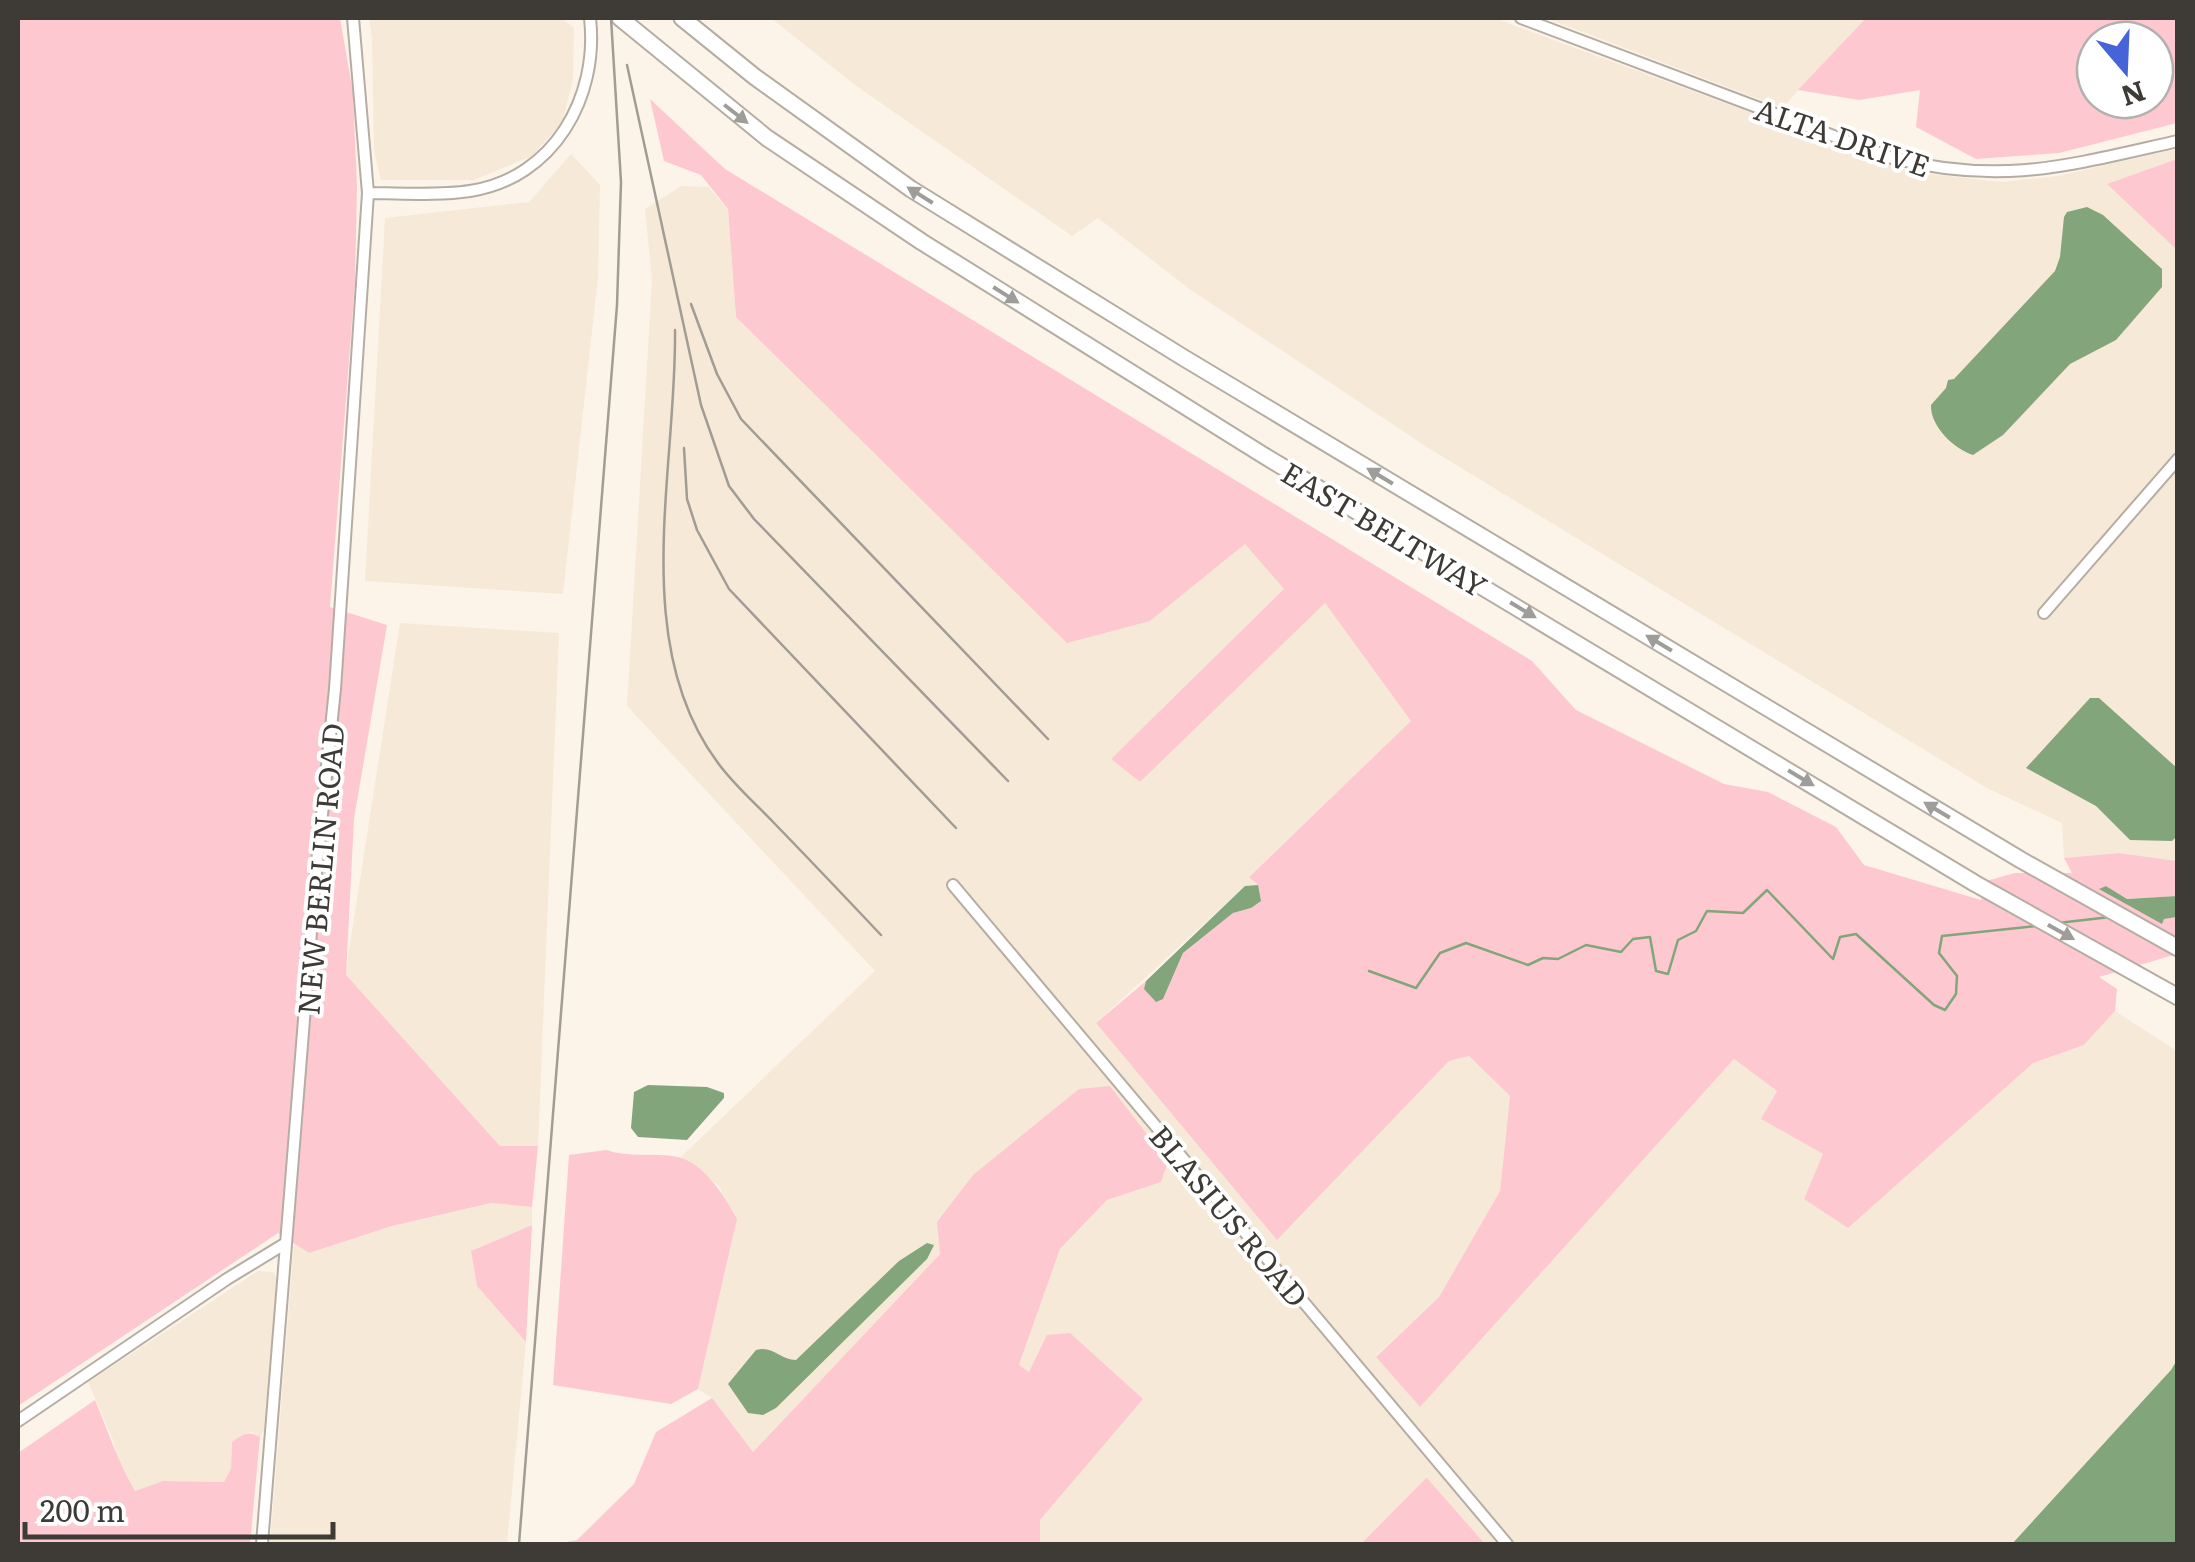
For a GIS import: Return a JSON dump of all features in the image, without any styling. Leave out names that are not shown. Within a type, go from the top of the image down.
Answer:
[{"type":"highway","name":"EAST BELTWAY","points":[[620,18],[768,138],[922,242],[1262,455],[1976,884],[2178,997]]},
{"type":"highway","name":"EAST BELTWAY","points":[[682,18],[755,78],[911,189],[1184,358],[2021,860],[2178,948]]},
{"type":"street","name":"NEW BERLIN ROAD","points":[[262,1544],[315,882],[336,689],[368,193],[353,18]]},
{"type":"street","points":[[368,193],[470,191],[531,166],[568,126],[581,100],[591,54],[590,18]]},
{"type":"street","name":"ALTA DRIVE","points":[[1520,18],[1876,152],[1948,171],[2028,172],[2178,141]]},
{"type":"street","points":[[2044,613],[2178,458]]},
{"type":"street","name":"BLASIUS ROAD","points":[[953,885],[1506,1544]]},
{"type":"street","points":[[18,1422],[226,1279],[286,1243]]},
{"type":"shaded area","points":[[18,18],[340,18],[353,93],[357,187],[355,282],[330,607],[387,625],[354,819],[346,975],[500,1146],[538,1146],[532,1207],[491,1203],[392,1226],[309,1253],[278,1233],[18,1406]]},
{"type":"shaded area","points":[[369,18],[561,18],[574,28],[573,79],[562,123],[532,156],[474,180],[381,180],[374,151]]},
{"type":"shaded area","points":[[771,18],[1494,18],[1911,172],[2002,182],[2057,176],[2177,149],[2177,159],[2108,184],[2177,250],[2177,861],[2119,853],[2064,858],[2062,823],[1987,788],[1430,449],[1188,288],[1098,218],[1072,236],[855,85]]},
{"type":"shaded area","points":[[1546,18],[1866,18],[1782,108]]},
{"type":"shaded area","points":[[1866,18],[2177,18],[2177,123],[2059,153],[1976,159],[1916,127],[1920,90],[1859,100],[1798,90]]},
{"type":"shaded area","points":[[650,99],[725,169],[1532,661],[1576,710],[1724,784],[1768,792],[1836,827],[1864,865],[1981,900],[1986,881],[2015,873],[2072,873],[2064,858],[2119,853],[2177,861],[2177,896],[2127,899],[2106,886],[2100,889],[2163,919],[2177,917],[2177,954],[2099,977],[2117,989],[2115,1011],[2084,1045],[2033,1063],[1848,1228],[1804,1199],[1823,1154],[1761,1119],[1777,1091],[1734,1059],[1420,1407],[1376,1357],[1439,1297],[1500,1191],[1510,1096],[1469,1056],[1449,1061],[1277,1240],[1096,1023],[1146,981],[1144,989],[1163,999],[1183,953],[1233,913],[1251,908],[1258,885],[1249,877],[1411,721],[1325,603],[1140,782],[1111,759],[1284,589],[1245,544],[1150,621],[1067,643],[736,317],[728,209],[701,175],[664,161]]},
{"type":"shaded area","points":[[571,154],[600,185],[598,277],[563,594],[365,581],[385,218],[529,202]]},
{"type":"shaded area","points":[[2178,159],[2177,250],[2107,184]]},
{"type":"shaded area","points":[[681,186],[708,187],[728,209],[736,317],[1150,621],[1246,543],[1285,589],[1111,759],[1140,782],[1325,602],[1412,721],[1249,876],[1258,885],[1245,886],[1096,1023],[1277,1239],[1449,1061],[1469,1056],[1510,1096],[1500,1191],[1439,1297],[1376,1356],[1419,1406],[1734,1059],[1777,1091],[1762,1119],[1823,1154],[1955,1130],[2033,1063],[2084,1045],[2115,1011],[2177,1051],[2177,1544],[1485,1544],[1426,1478],[1361,1544],[1040,1544],[1040,1520],[1142,1399],[1029,1372],[1019,1366],[1060,1249],[1107,1200],[1161,1182],[940,1254],[752,1453],[712,1398],[698,1389],[734,1234],[720,1187],[681,1157],[875,971],[627,706],[652,280],[645,209]]},
{"type":"shaded area","points":[[2087,207],[2103,215],[2162,269],[2162,287],[2116,340],[2070,364],[2003,435],[1973,455],[1966,452],[1939,428],[1931,405],[1948,380],[1954,379],[2055,271],[2064,217],[2067,212]]},
{"type":"shaded area","points":[[400,623],[559,633],[538,1146],[500,1146],[345,976]]},
{"type":"shaded area","points":[[2090,698],[2099,698],[2177,768],[2177,836],[2172,841],[2130,840],[2096,806],[2026,768]]},
{"type":"shaded area","points":[[1258,885],[1261,901],[1233,913],[1183,953],[1163,999],[1156,1002],[1144,989],[1146,981],[1245,886]]},
{"type":"shaded area","points":[[2106,886],[2127,899],[2177,896],[2177,917],[2164,919],[2162,924],[2099,889]]},
{"type":"shaded area","points":[[648,1085],[707,1087],[724,1093],[724,1098],[687,1140],[638,1137],[631,1128],[634,1092]]},
{"type":"shaded area","points":[[1110,1086],[1168,1162],[1161,1182],[1107,1200],[1060,1249],[1019,1365],[1029,1372],[1047,1335],[1070,1333],[1143,1399],[1040,1520],[1040,1544],[556,1544],[577,1540],[634,1484],[656,1432],[712,1398],[753,1452],[940,1254],[937,1222],[973,1175],[1079,1089]]},
{"type":"shaded area","points":[[606,1150],[688,1160],[713,1182],[737,1219],[698,1389],[671,1404],[553,1385],[569,1155]]},
{"type":"shaded area","points":[[491,1203],[532,1207],[532,1225],[471,1251],[477,1286],[526,1342],[507,1544],[270,1544],[294,1243],[309,1253],[392,1226]]},
{"type":"shaded area","points":[[532,1225],[526,1342],[477,1286],[471,1251]]},
{"type":"shaded area","points":[[927,1243],[934,1245],[927,1259],[776,1408],[763,1415],[748,1413],[728,1384],[756,1350],[767,1349],[796,1360],[899,1261]]},
{"type":"shaded area","points":[[258,1271],[273,1272],[278,1280],[268,1425],[260,1437],[252,1432],[232,1442],[231,1469],[224,1482],[163,1481],[135,1491],[119,1464],[88,1382]]},
{"type":"shaded area","points":[[2177,1360],[2177,1544],[2012,1544],[2171,1370]]},
{"type":"shaded area","points":[[95,1400],[135,1491],[163,1481],[224,1482],[231,1469],[232,1442],[246,1434],[260,1437],[250,1544],[18,1544],[18,1453]]},
{"type":"shaded area","points":[[1426,1478],[1485,1544],[1361,1544]]},
{"type":"waterway","points":[[1369,971],[1416,988],[1440,953],[1466,943],[1528,965],[1543,958],[1558,959],[1586,945],[1621,952],[1633,939],[1650,937],[1656,971],[1668,974],[1678,940],[1696,931],[1707,911],[1743,913],[1767,890],[1833,959],[1840,937],[1856,934],[1934,1005],[1945,1010],[1956,994],[1957,976],[1939,953],[1942,936],[2036,926]]},
{"type":"waterway","points":[[2058,923],[2110,917]]},
{"type":"railway","points":[[519,1544],[617,305],[621,182],[611,18]]},
{"type":"railway","points":[[627,65],[701,405],[729,486],[754,519],[1008,781]]},
{"type":"railway","points":[[691,304],[717,374],[741,419],[1048,739]]},
{"type":"railway","points":[[675,330],[666,496],[665,609],[674,664],[690,715],[731,779],[881,935]]},
{"type":"railway","points":[[684,448],[687,499],[697,530],[729,589],[956,828]]}]
